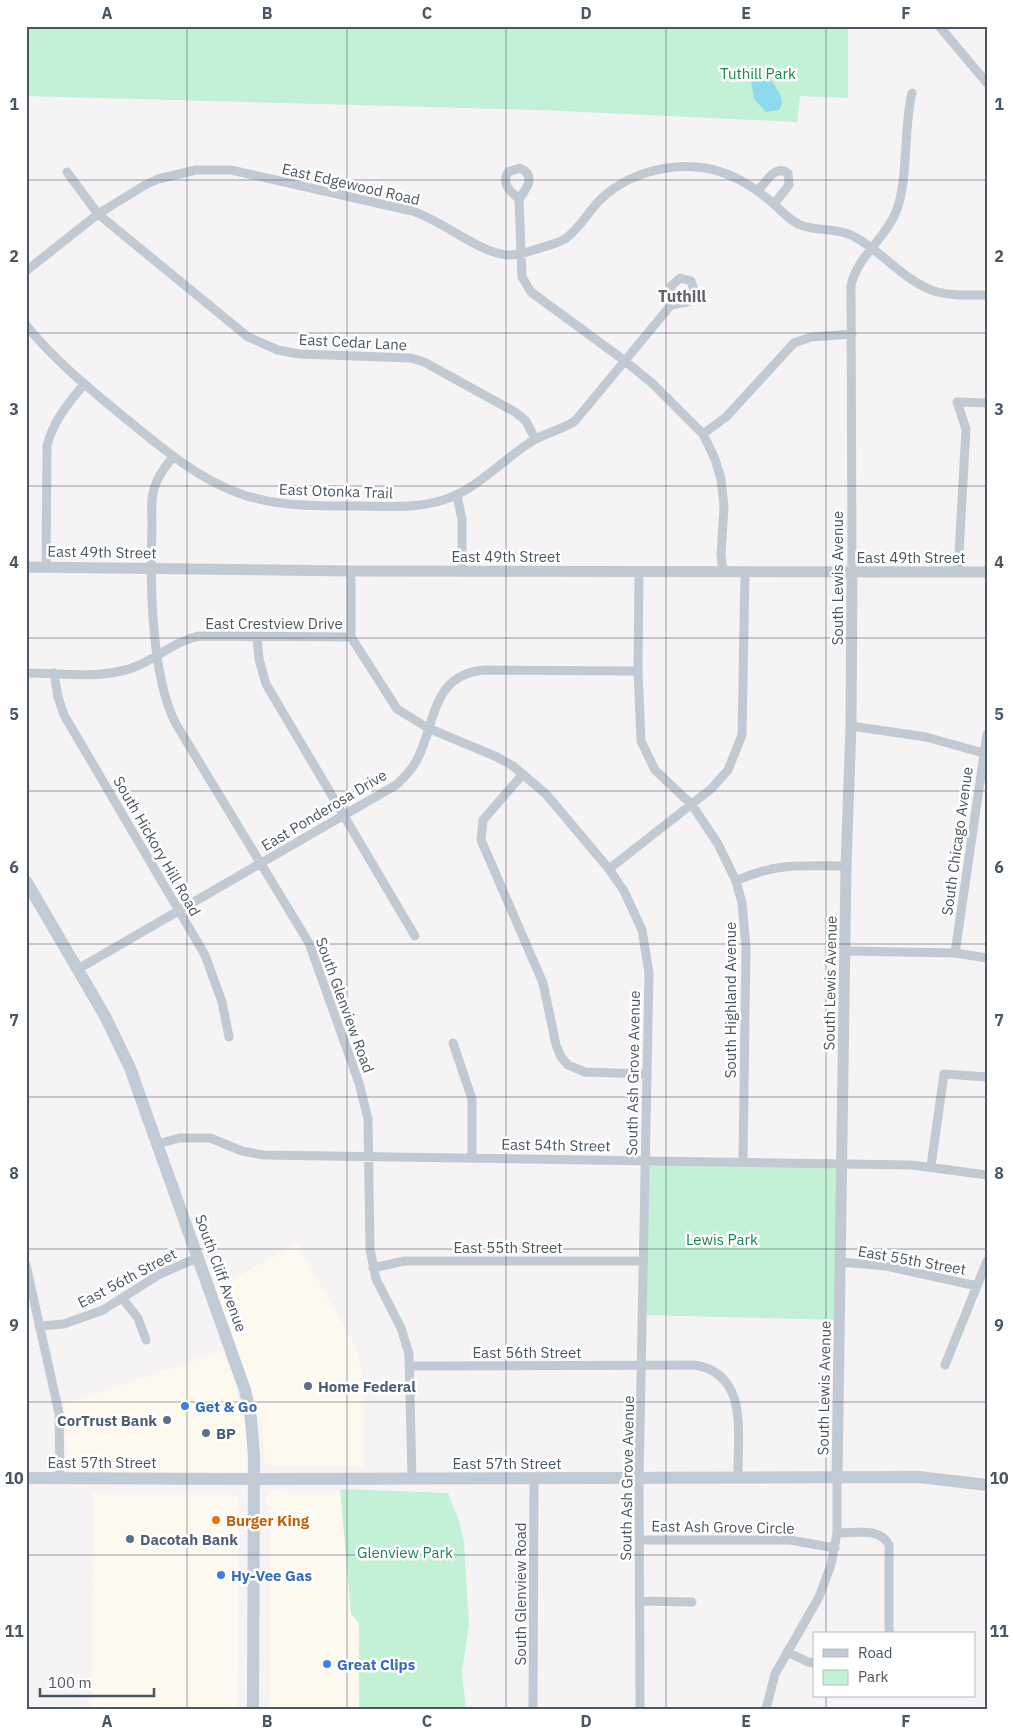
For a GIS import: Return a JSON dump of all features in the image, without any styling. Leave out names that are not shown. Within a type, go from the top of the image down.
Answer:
[{"type":"main road","name":"South Cliff Avenue","points":[[26,881],[105,1016],[130,1068],[245,1390],[252,1430],[254,1479],[253,1709]]},
{"type":"main road","name":"East 57th Street","points":[[26,1478],[639,1479],[920,1477],[987,1485]]},
{"type":"street","points":[[939,26],[987,83]]},
{"type":"street","name":"South Lewis Avenue","points":[[766,1709],[775,1674],[819,1597],[836,1548],[846,866],[851,726],[852,280],[893,219],[899,201],[907,113],[912,93]]},
{"type":"street","name":"East Edgewood Road","points":[[26,271],[98,214],[158,179],[196,170],[231,170],[412,211],[438,221],[497,253],[522,254],[564,240],[578,227],[598,202],[616,188],[639,175],[662,168],[685,166],[706,168],[731,175],[758,191],[785,216],[799,224],[852,235],[873,248],[915,281],[934,291],[961,295],[987,295]]},
{"type":"street","points":[[758,191],[776,171],[781,170],[788,173],[789,185],[774,204]]},
{"type":"street","name":"East Cedar Lane","points":[[67,172],[98,214],[248,336],[260,343],[299,354],[412,358],[424,362],[515,412],[526,421],[535,439]]},
{"type":"street","points":[[519,200],[522,277],[531,292],[625,360],[653,384],[703,434],[715,459],[721,478],[724,506],[723,571]]},
{"type":"street","name":"East Otonka Trail","points":[[26,325],[47,351],[84,384],[173,457],[217,485],[242,495],[283,504],[401,507],[428,504],[457,495],[535,439],[564,428],[574,420],[671,305]]},
{"type":"street","points":[[703,434],[726,416],[794,343],[811,337],[852,334]]},
{"type":"street","points":[[46,567],[47,446],[54,424],[84,384]]},
{"type":"street","points":[[958,571],[966,429],[958,402],[987,403]]},
{"type":"street","name":"South Glenview Road","points":[[173,457],[158,478],[153,494],[150,568],[158,655],[164,692],[172,715],[309,943],[359,1083],[368,1119],[370,1249],[373,1268],[402,1328],[411,1366],[412,1479]]},
{"type":"street","points":[[457,495],[462,520],[462,570]]},
{"type":"street","name":"East 49th Street","points":[[26,567],[352,571],[987,572]]},
{"type":"street","points":[[351,637],[352,571]]},
{"type":"street","name":"South Highland Avenue","points":[[639,571],[639,731],[644,752],[659,775],[692,805],[718,844],[736,881],[745,926],[743,1162]]},
{"type":"street","points":[[609,869],[711,789],[728,770],[735,757],[742,735],[745,572]]},
{"type":"street","name":"East Crestview Drive","points":[[26,673],[121,672],[158,655],[180,641],[199,636],[351,637]]},
{"type":"street","points":[[257,637],[258,659],[266,684],[345,814],[415,936]]},
{"type":"street","name":"South Ash Grove Avenue","points":[[351,637],[398,708],[428,728],[475,746],[523,774],[553,802],[609,869],[632,905],[646,946],[649,973],[639,1479],[640,1709]]},
{"type":"street","name":"East Ponderosa Drive","points":[[78,969],[179,912],[403,778],[418,758],[444,690],[468,673],[485,670],[638,671]]},
{"type":"street","name":"South Hickory Hill Road","points":[[54,673],[58,697],[64,715],[205,955],[222,1002],[229,1037]]},
{"type":"street","points":[[851,726],[926,737],[985,753]]},
{"type":"street","name":"South Chicago Avenue","points":[[955,952],[987,734]]},
{"type":"street","points":[[523,774],[483,820],[481,840],[543,983],[556,1045],[568,1065],[585,1072],[646,1074]]},
{"type":"street","points":[[736,881],[756,872],[777,866],[846,866]]},
{"type":"street","points":[[845,951],[955,952],[987,958]]},
{"type":"street","points":[[453,1043],[472,1099],[472,1156]]},
{"type":"street","points":[[931,1166],[944,1074],[987,1078]]},
{"type":"street","name":"East 54th Street","points":[[158,1144],[195,1137],[210,1138],[242,1151],[263,1155],[472,1156],[931,1166],[987,1175]]},
{"type":"street","name":"East 56th Street","points":[[39,1326],[64,1324],[103,1310],[160,1274],[197,1258]]},
{"type":"street","name":"East 55th Street","points":[[373,1268],[404,1260],[644,1261]]},
{"type":"street","points":[[946,1366],[987,1261]]},
{"type":"street","name":"East 55th Street","points":[[841,1262],[886,1266],[977,1286]]},
{"type":"street","points":[[26,1265],[59,1413],[60,1478]]},
{"type":"street","points":[[122,1298],[138,1318],[146,1340]]},
{"type":"street","name":"East 56th Street","points":[[411,1366],[695,1365],[714,1370],[724,1378],[736,1400],[738,1478]]},
{"type":"street","name":"South Glenview Road","points":[[533,1709],[534,1478]]},
{"type":"street","points":[[837,1532],[877,1533],[884,1535],[889,1545],[889,1632]]},
{"type":"street","name":"East Ash Grove Circle","points":[[640,1540],[790,1540],[836,1548]]},
{"type":"street","points":[[640,1601],[692,1602]]},
{"type":"street","points":[[787,1652],[813,1663]]},
{"type":"shaded area","points":[[297,1242],[355,1346],[363,1376],[364,1467],[265,1465],[262,1428],[257,1405],[216,1289]]},
{"type":"shaded area","points":[[222,1350],[233,1378],[246,1429],[246,1475],[69,1473],[64,1404]]},
{"type":"shaded area","points":[[279,1489],[286,1492],[341,1493],[359,1623],[359,1709],[269,1709],[270,1515],[266,1498],[274,1490]]},
{"type":"shaded area","points":[[93,1491],[105,1495],[238,1495],[237,1709],[92,1709]]},
{"type":"green space","name":"Tuthill Park","points":[[26,26],[848,26],[848,98],[800,96],[797,122],[540,110],[26,96]]},
{"type":"green space","name":"Lewis Park","points":[[644,1160],[842,1164],[840,1320],[643,1315]]},
{"type":"green space","name":"Glenview Park","points":[[340,1489],[448,1493],[459,1521],[464,1542],[469,1624],[462,1671],[466,1709],[359,1709],[359,1623],[351,1614]]},
{"type":"water","points":[[761,76],[770,79],[780,94],[782,102],[779,110],[766,112],[754,99],[751,81]]},
{"type":"place","name":"Home Federal","points":[[308,1386]]},
{"type":"place","name":"Get & Go","points":[[185,1406]]},
{"type":"place","name":"CorTrust Bank","points":[[167,1420]]},
{"type":"place","name":"BP","points":[[206,1433]]},
{"type":"place","name":"Burger King","points":[[216,1520]]},
{"type":"place","name":"Dacotah Bank","points":[[130,1539]]},
{"type":"place","name":"Hy-Vee Gas","points":[[221,1575]]},
{"type":"place","name":"Great Clips","points":[[327,1664]]},
{"type":"district","name":"Tuthill","points":[[682,296]]}]
